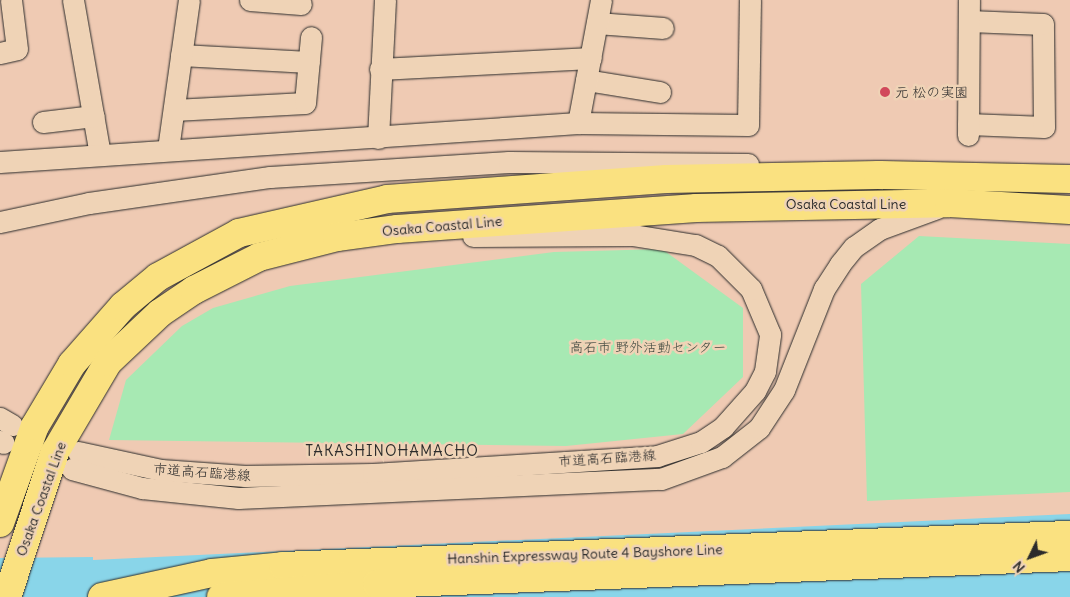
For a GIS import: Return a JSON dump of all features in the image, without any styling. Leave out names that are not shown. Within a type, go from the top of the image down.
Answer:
[{"type":"main road","name":"Osaka Coastal Line","points":[[0,523],[34,426],[78,357],[123,306],[158,277],[239,233],[387,199],[666,178],[996,177],[1070,179]]},
{"type":"main road","name":"Osaka Coastal Line","points":[[10,586],[55,452],[108,362],[160,313],[211,280],[259,257],[337,237],[696,208],[949,203],[1070,210]]},
{"type":"main road","name":"Hanshin Expressway Route 4 Bayshore Line","points":[[102,597],[212,573],[283,566],[1070,534]]},
{"type":"main road","name":"Hanshin Expressway Route 4 Bayshore Line","points":[[222,597],[377,584],[1070,558]]},
{"type":"street","points":[[0,53],[17,49],[11,0]]},
{"type":"street","points":[[73,0],[100,154]]},
{"type":"street","points":[[168,149],[189,0]]},
{"type":"street","points":[[250,0],[301,4]]},
{"type":"street","points":[[378,138],[385,0]]},
{"type":"street","points":[[578,123],[601,0]]},
{"type":"street","points":[[0,162],[168,149],[378,138],[578,123],[748,125],[750,0]]},
{"type":"street","points":[[969,10],[1043,24],[1044,127],[968,130],[969,10]]},
{"type":"street","points":[[597,23],[663,28]]},
{"type":"street","points":[[174,110],[305,103],[311,37]]},
{"type":"street","points":[[181,55],[309,62]]},
{"type":"street","points":[[380,69],[591,58]]},
{"type":"street","points":[[586,80],[660,92]]},
{"type":"street","points":[[43,122],[94,116]]},
{"type":"street","points":[[0,222],[89,203],[270,177],[509,162],[802,165],[996,177]]},
{"type":"street","name":"市道高石臨港線","points":[[337,237],[632,235],[695,245],[718,256],[751,289],[770,334],[765,371],[755,391],[724,426],[701,442],[657,456],[372,474],[245,476],[75,461],[142,488],[238,498],[661,479],[722,457],[765,420],[784,390],[824,288],[854,247],[880,229],[949,203]]},
{"type":"green space","points":[[919,236],[1070,244],[1070,492],[867,501],[861,284]]},
{"type":"green space","name":"高石市 野外活動センター","points":[[662,249],[743,308],[743,377],[683,434],[566,446],[109,440],[126,380],[182,326],[213,308],[290,286],[554,252]]},
{"type":"water","points":[[1070,514],[1070,597],[0,597],[0,558],[93,557],[93,560]]},
{"type":"place","name":"元 松の実園","points":[[885,92]]},
{"type":"district","name":"TAKASHINOHAMACHO","points":[[392,451]]}]
